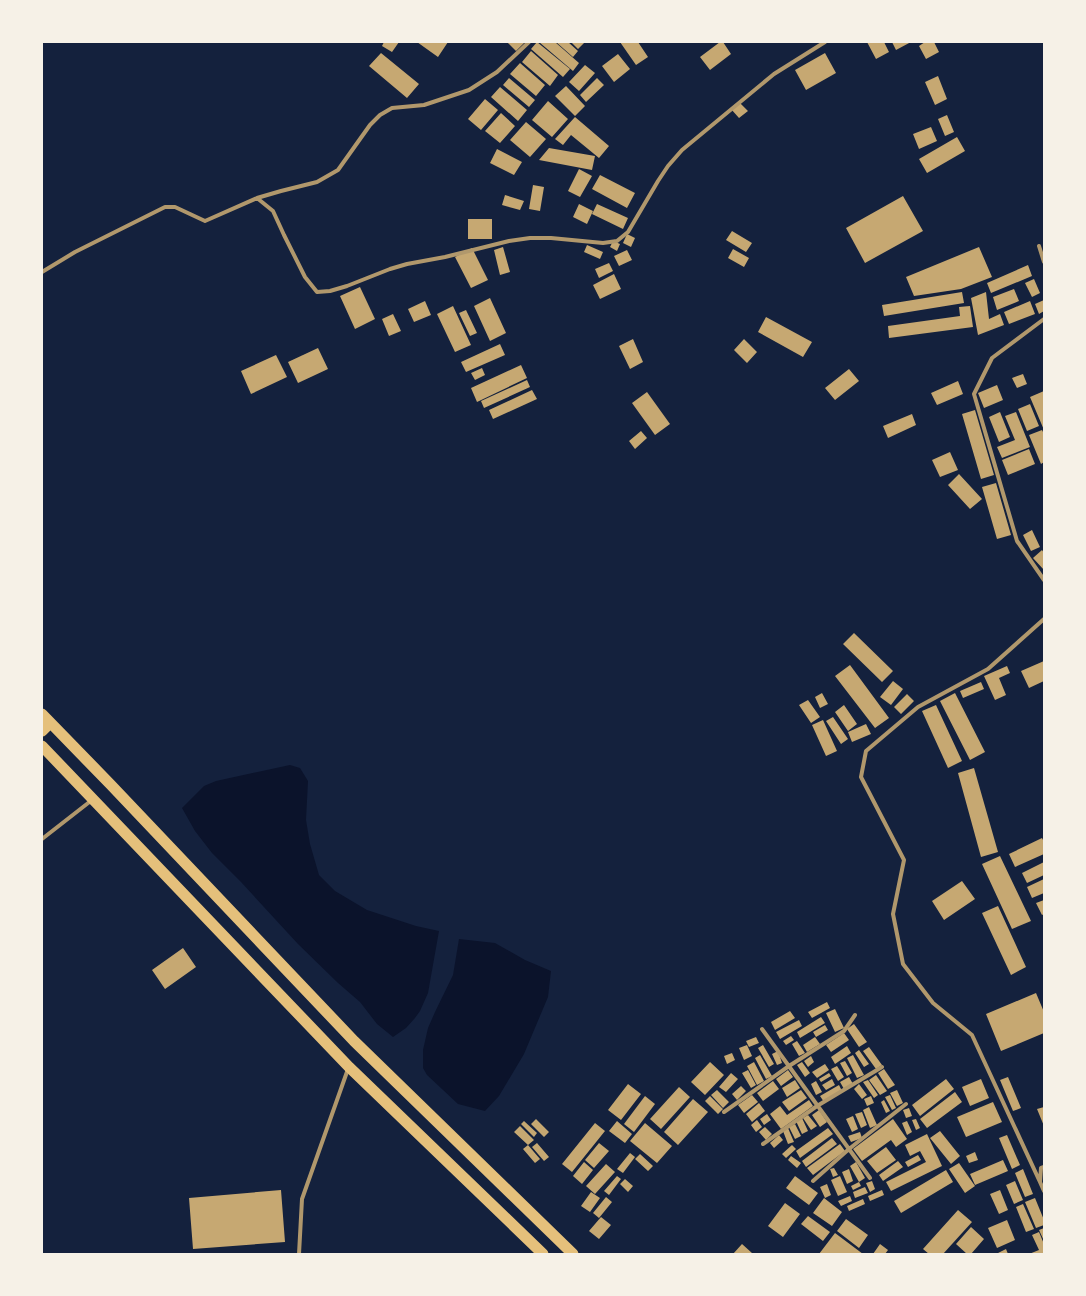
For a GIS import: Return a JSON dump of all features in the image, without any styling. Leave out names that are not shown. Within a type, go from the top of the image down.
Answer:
[{"type":"highway","points":[[45,722],[111,785],[354,1041],[573,1254]]},
{"type":"highway","points":[[42,746],[349,1067],[543,1254]]},
{"type":"street","points":[[42,272],[75,252],[165,207],[175,207],[205,221],[257,198],[313,183],[338,170],[370,125],[380,115],[392,108],[424,105],[469,90],[497,72],[529,42]]},
{"type":"street","points":[[257,198],[273,211],[304,277],[317,292],[330,291],[347,286],[407,264],[445,257],[509,241],[530,238],[551,238],[603,243],[617,241],[628,232],[658,181],[668,166],[682,150],[774,74],[825,42]]},
{"type":"street","points":[[1040,246],[1044,262]]},
{"type":"street","points":[[1044,319],[992,358],[974,394],[1018,541],[1044,580]]},
{"type":"street","points":[[1044,618],[988,670],[918,707],[866,751],[861,777],[904,860],[893,914],[902,964],[933,1003],[972,1035],[1044,1191]]},
{"type":"street","points":[[42,839],[92,800]]},
{"type":"street","points":[[724,1112],[789,1066],[844,1031],[855,1015]]},
{"type":"street","points":[[762,1029],[870,1178]]},
{"type":"street","points":[[299,1254],[302,1199],[349,1067]]},
{"type":"street","points":[[763,1144],[817,1106],[882,1067]]},
{"type":"street","points":[[812,1181],[849,1149],[906,1104]]},
{"type":"street","points":[[1040,1182],[1041,1168],[1044,1167]]},
{"type":"water","points":[[290,765],[300,768],[308,781],[306,820],[310,844],[319,875],[335,891],[367,910],[416,926],[439,931],[428,993],[420,1011],[415,1018],[406,1028],[393,1037],[377,1024],[360,1002],[298,944],[212,853],[195,831],[182,808],[204,786],[216,781]]},
{"type":"water","points":[[459,939],[495,943],[525,960],[551,971],[548,997],[524,1054],[499,1096],[485,1111],[458,1104],[427,1075],[423,1068],[423,1050],[428,1028],[453,975]]},
{"type":"building","points":[[384,42],[399,42],[392,52],[382,46]]},
{"type":"building","points":[[417,42],[448,42],[438,57]]},
{"type":"building","points":[[507,42],[525,42],[516,51]]},
{"type":"building","points":[[537,42],[570,69],[563,77],[531,49]]},
{"type":"building","points":[[539,42],[555,42],[579,63],[573,71]]},
{"type":"building","points":[[556,42],[568,42],[578,51],[573,57]]},
{"type":"building","points":[[571,42],[585,42],[578,49]]},
{"type":"building","points":[[620,42],[638,42],[648,57],[636,65]]},
{"type":"building","points":[[720,42],[723,42],[731,54],[710,70],[700,57]]},
{"type":"building","points":[[867,42],[884,42],[889,52],[876,59]]},
{"type":"building","points":[[892,42],[911,42],[896,50]]},
{"type":"building","points":[[925,42],[934,42],[939,52],[926,59],[919,46]]},
{"type":"building","points":[[531,51],[558,75],[550,86],[522,62]]},
{"type":"building","points":[[381,53],[419,84],[407,98],[369,66]]},
{"type":"building","points":[[825,53],[836,73],[806,90],[795,70]]},
{"type":"building","points":[[618,54],[630,69],[614,82],[602,66]]},
{"type":"building","points":[[520,63],[545,85],[536,96],[510,74]]},
{"type":"building","points":[[585,65],[595,73],[579,91],[569,82]]},
{"type":"building","points":[[938,76],[947,99],[935,105],[925,82]]},
{"type":"building","points":[[509,78],[535,100],[529,107],[503,85]]},
{"type":"building","points":[[597,78],[604,85],[586,102],[580,95]]},
{"type":"building","points":[[566,86],[585,106],[575,116],[555,96]]},
{"type":"building","points":[[500,87],[527,110],[518,121],[491,97]]},
{"type":"building","points":[[485,99],[498,110],[481,130],[468,119]]},
{"type":"building","points":[[548,101],[568,119],[552,137],[532,120]]},
{"type":"building","points":[[739,102],[748,111],[739,118],[731,109]]},
{"type":"building","points":[[501,113],[515,126],[500,143],[485,131]]},
{"type":"building","points":[[947,115],[954,132],[945,136],[938,119]]},
{"type":"building","points":[[575,117],[609,146],[599,158],[571,135],[563,145],[555,139]]},
{"type":"building","points":[[526,122],[546,139],[530,157],[510,140]]},
{"type":"building","points":[[931,127],[937,141],[919,149],[913,134]]},
{"type":"building","points":[[957,137],[965,151],[927,173],[919,159]]},
{"type":"building","points":[[549,148],[595,156],[592,170],[539,160]]},
{"type":"building","points":[[497,149],[522,162],[514,175],[490,163]]},
{"type":"building","points":[[579,169],[592,176],[580,197],[568,191]]},
{"type":"building","points":[[600,175],[635,193],[627,208],[592,189]]},
{"type":"building","points":[[533,185],[544,187],[540,211],[529,209]]},
{"type":"building","points":[[505,195],[524,201],[520,210],[502,205]]},
{"type":"building","points":[[903,196],[923,231],[865,263],[846,228]]},
{"type":"building","points":[[579,204],[593,211],[587,224],[573,217]]},
{"type":"building","points":[[597,204],[628,218],[623,229],[592,214]]},
{"type":"building","points":[[468,219],[492,219],[492,239],[468,239]]},
{"type":"building","points":[[732,231],[752,243],[746,252],[726,240]]},
{"type":"building","points":[[627,234],[635,238],[631,247],[623,243]]},
{"type":"building","points":[[613,241],[620,244],[617,251],[610,247]]},
{"type":"building","points":[[587,245],[603,252],[600,259],[584,252]]},
{"type":"building","points":[[503,247],[510,272],[500,275],[494,250]]},
{"type":"building","points":[[979,247],[992,277],[961,289],[914,296],[906,277]]},
{"type":"building","points":[[472,248],[488,280],[471,288],[455,257]]},
{"type":"building","points":[[733,249],[749,258],[744,267],[728,258]]},
{"type":"building","points":[[627,250],[632,260],[619,266],[614,256]]},
{"type":"building","points":[[609,263],[613,271],[599,278],[595,269]]},
{"type":"building","points":[[1028,265],[1032,276],[991,293],[987,283]]},
{"type":"building","points":[[614,274],[621,289],[600,299],[593,285]]},
{"type":"building","points":[[1034,279],[1040,293],[1032,297],[1025,283]]},
{"type":"building","points":[[360,287],[375,319],[355,329],[340,296]]},
{"type":"building","points":[[1014,289],[1019,301],[997,310],[993,297]]},
{"type":"building","points":[[962,292],[964,303],[884,316],[882,305]]},
{"type":"building","points":[[986,292],[989,319],[1000,314],[1004,325],[978,335],[971,298]]},
{"type":"building","points":[[490,298],[506,333],[490,341],[474,306]]},
{"type":"building","points":[[1044,300],[1044,311],[1039,314],[1035,304]]},
{"type":"building","points":[[425,301],[431,315],[414,322],[408,309]]},
{"type":"building","points":[[1030,301],[1035,314],[1009,324],[1004,312]]},
{"type":"building","points":[[453,306],[471,345],[455,352],[437,314]]},
{"type":"building","points":[[970,306],[973,327],[889,338],[888,326],[960,316],[959,307]]},
{"type":"building","points":[[466,310],[477,333],[470,336],[459,313]]},
{"type":"building","points":[[393,314],[401,331],[389,336],[382,319]]},
{"type":"building","points":[[766,317],[812,342],[803,357],[758,332]]},
{"type":"building","points":[[633,339],[643,362],[630,369],[619,346]]},
{"type":"building","points":[[744,339],[757,352],[747,363],[734,350]]},
{"type":"building","points":[[500,344],[505,355],[466,372],[461,362]]},
{"type":"building","points":[[318,348],[328,369],[298,383],[288,362]]},
{"type":"building","points":[[276,355],[287,377],[251,394],[241,371]]},
{"type":"building","points":[[521,365],[527,378],[477,402],[471,388]]},
{"type":"building","points":[[482,368],[485,375],[475,380],[471,373]]},
{"type":"building","points":[[849,369],[859,381],[835,400],[825,388]]},
{"type":"building","points":[[1023,374],[1027,384],[1017,388],[1012,378]]},
{"type":"building","points":[[527,380],[530,387],[484,408],[481,401]]},
{"type":"building","points":[[958,381],[963,394],[937,405],[931,393]]},
{"type":"building","points":[[997,385],[1003,400],[984,408],[978,393]]},
{"type":"building","points":[[532,390],[537,399],[493,419],[489,410]]},
{"type":"building","points":[[1044,391],[1044,430],[1030,397]]},
{"type":"building","points":[[647,392],[670,424],[655,435],[632,403]]},
{"type":"building","points":[[1030,404],[1039,426],[1027,431],[1018,409]]},
{"type":"building","points":[[975,410],[994,475],[981,479],[962,414]]},
{"type":"building","points":[[1000,412],[1010,437],[999,442],[989,417]]},
{"type":"building","points":[[1016,412],[1030,447],[1002,458],[997,447],[1015,440],[1005,416]]},
{"type":"building","points":[[912,414],[916,425],[888,438],[883,426]]},
{"type":"building","points":[[1042,430],[1044,434],[1044,462],[1041,464],[1029,435]]},
{"type":"building","points":[[641,431],[647,438],[635,449],[629,441]]},
{"type":"building","points":[[1029,449],[1035,464],[1008,475],[1002,460]]},
{"type":"building","points":[[950,452],[958,470],[940,477],[932,460]]},
{"type":"building","points":[[959,474],[982,499],[970,509],[948,485]]},
{"type":"building","points":[[996,483],[1011,535],[997,539],[982,487]]},
{"type":"building","points":[[1032,530],[1040,547],[1031,551],[1023,535]]},
{"type":"building","points":[[1042,550],[1044,553],[1044,570],[1033,558]]},
{"type":"building","points":[[854,633],[893,671],[882,682],[843,644]]},
{"type":"building","points":[[1044,661],[1044,681],[1029,688],[1021,671]]},
{"type":"building","points":[[850,665],[889,718],[875,728],[835,676]]},
{"type":"building","points":[[1007,666],[1010,673],[999,678],[1006,695],[995,700],[984,676]]},
{"type":"building","points":[[893,681],[903,689],[891,705],[880,697]]},
{"type":"building","points":[[981,682],[984,689],[963,698],[960,691]]},
{"type":"building","points":[[822,693],[828,704],[820,708],[815,697]]},
{"type":"building","points":[[955,693],[985,752],[970,760],[940,701]]},
{"type":"building","points":[[907,694],[914,701],[901,714],[894,707]]},
{"type":"building","points":[[808,700],[820,717],[811,723],[799,705]]},
{"type":"building","points":[[844,705],[857,724],[848,731],[835,712]]},
{"type":"building","points":[[936,705],[962,761],[948,768],[922,711]]},
{"type":"building","points":[[833,717],[848,739],[841,744],[826,721]]},
{"type":"building","points":[[823,720],[837,751],[826,756],[812,725]]},
{"type":"building","points":[[866,724],[871,734],[852,742],[848,732]]},
{"type":"building","points":[[974,768],[998,852],[981,857],[958,773]]},
{"type":"building","points":[[1042,838],[1044,842],[1044,854],[1015,867],[1009,854]]},
{"type":"building","points":[[1000,856],[1031,921],[1012,929],[982,864]]},
{"type":"building","points":[[1044,862],[1044,875],[1027,883],[1022,873]]},
{"type":"building","points":[[1044,879],[1044,893],[1032,898],[1027,887]]},
{"type":"building","points":[[962,881],[975,899],[944,920],[932,901]]},
{"type":"building","points":[[1044,900],[1044,914],[1042,915],[1036,903]]},
{"type":"building","points":[[998,906],[1026,967],[1011,975],[982,913]]},
{"type":"building","points":[[183,948],[196,967],[165,989],[152,970]]},
{"type":"building","points":[[1036,993],[1044,1012],[1044,1033],[1001,1051],[986,1014]]},
{"type":"building","points":[[827,1002],[830,1008],[812,1018],[808,1012]]},
{"type":"building","points":[[835,1009],[844,1028],[835,1032],[826,1013]]},
{"type":"building","points":[[790,1011],[795,1018],[775,1030],[771,1022]]},
{"type":"building","points":[[821,1017],[825,1023],[800,1038],[797,1032]]},
{"type":"building","points":[[799,1020],[802,1026],[780,1039],[776,1032]]},
{"type":"building","points":[[854,1024],[867,1042],[859,1047],[847,1029]]},
{"type":"building","points":[[825,1025],[828,1030],[816,1037],[813,1032]]},
{"type":"building","points":[[844,1033],[849,1040],[831,1052],[826,1045]]},
{"type":"building","points":[[791,1036],[794,1040],[786,1045],[783,1041]]},
{"type":"building","points":[[756,1037],[759,1043],[749,1047],[746,1041]]},
{"type":"building","points":[[815,1037],[820,1044],[807,1052],[803,1045]]},
{"type":"building","points":[[797,1041],[805,1053],[799,1056],[792,1044]]},
{"type":"building","points":[[747,1045],[752,1056],[744,1060],[739,1048]]},
{"type":"building","points":[[763,1045],[774,1064],[769,1067],[758,1048]]},
{"type":"building","points":[[847,1046],[851,1053],[835,1064],[831,1057]]},
{"type":"building","points":[[869,1047],[882,1065],[876,1069],[863,1051]]},
{"type":"building","points":[[859,1050],[869,1064],[864,1067],[855,1053]]},
{"type":"building","points":[[778,1051],[782,1063],[777,1065],[772,1054]]},
{"type":"building","points":[[732,1053],[735,1060],[727,1064],[724,1056]]},
{"type":"building","points":[[760,1055],[772,1076],[766,1079],[755,1058]]},
{"type":"building","points":[[853,1055],[864,1075],[857,1078],[847,1058]]},
{"type":"building","points":[[811,1056],[814,1062],[808,1067],[804,1061]]},
{"type":"building","points":[[845,1061],[852,1073],[847,1076],[840,1063]]},
{"type":"building","points":[[710,1062],[724,1075],[705,1095],[691,1082]]},
{"type":"building","points":[[754,1062],[764,1081],[757,1085],[747,1066]]},
{"type":"building","points":[[802,1062],[810,1073],[805,1077],[797,1065]]},
{"type":"building","points":[[825,1064],[829,1070],[817,1078],[812,1072]]},
{"type":"building","points":[[837,1066],[844,1077],[838,1081],[831,1069]]},
{"type":"building","points":[[884,1069],[895,1085],[888,1089],[878,1073]]},
{"type":"building","points":[[748,1070],[756,1085],[751,1088],[742,1073]]},
{"type":"building","points":[[788,1070],[793,1077],[781,1086],[776,1079]]},
{"type":"building","points":[[731,1073],[738,1079],[726,1092],[719,1087]]},
{"type":"building","points":[[829,1073],[831,1076],[821,1082],[819,1079]]},
{"type":"building","points":[[876,1075],[887,1091],[880,1095],[869,1080]]},
{"type":"building","points":[[849,1077],[853,1084],[844,1089],[840,1082]]},
{"type":"building","points":[[1008,1077],[1021,1108],[1013,1111],[1000,1080]]},
{"type":"building","points":[[832,1079],[835,1085],[826,1090],[822,1085]]},
{"type":"building","points":[[946,1079],[954,1089],[920,1116],[912,1105]]},
{"type":"building","points":[[981,1079],[989,1098],[970,1106],[962,1087]]},
{"type":"building","points":[[795,1080],[800,1088],[787,1097],[782,1088]]},
{"type":"building","points":[[868,1080],[878,1095],[874,1098],[863,1082]]},
{"type":"building","points":[[773,1081],[779,1089],[763,1101],[757,1093]]},
{"type":"building","points":[[816,1081],[822,1092],[816,1095],[811,1084]]},
{"type":"building","points":[[628,1084],[641,1094],[621,1120],[608,1110]]},
{"type":"building","points":[[859,1084],[867,1095],[862,1099],[854,1089]]},
{"type":"building","points":[[839,1085],[842,1091],[824,1102],[820,1096]]},
{"type":"building","points":[[741,1086],[746,1091],[737,1100],[732,1094]]},
{"type":"building","points":[[679,1087],[690,1097],[661,1129],[650,1119]]},
{"type":"building","points":[[717,1090],[729,1102],[723,1108],[711,1095]]},
{"type":"building","points":[[801,1090],[807,1098],[789,1111],[782,1102]]},
{"type":"building","points":[[897,1090],[903,1103],[897,1106],[890,1093]]},
{"type":"building","points":[[955,1092],[962,1102],[927,1128],[920,1119]]},
{"type":"building","points":[[752,1095],[758,1102],[744,1113],[738,1105]]},
{"type":"building","points":[[890,1095],[896,1108],[892,1110],[885,1097]]},
{"type":"building","points":[[645,1096],[655,1104],[634,1132],[624,1124]]},
{"type":"building","points":[[710,1096],[723,1109],[718,1114],[705,1101]]},
{"type":"building","points":[[871,1096],[874,1103],[867,1106],[864,1099]]},
{"type":"building","points":[[693,1099],[708,1112],[678,1145],[664,1132]]},
{"type":"building","points":[[809,1100],[813,1106],[781,1129],[770,1114],[780,1106],[787,1115]]},
{"type":"building","points":[[884,1100],[890,1111],[886,1113],[881,1102]]},
{"type":"building","points":[[993,1102],[1002,1122],[966,1137],[957,1117]]},
{"type":"building","points":[[759,1103],[765,1111],[752,1122],[746,1114]]},
{"type":"building","points":[[869,1107],[877,1125],[870,1128],[863,1110]]},
{"type":"building","points":[[1044,1107],[1044,1126],[1037,1109]]},
{"type":"building","points":[[909,1108],[912,1116],[906,1118],[903,1110]]},
{"type":"building","points":[[819,1110],[827,1122],[820,1127],[812,1115]]},
{"type":"building","points":[[862,1112],[867,1125],[861,1128],[855,1114]]},
{"type":"building","points":[[767,1114],[771,1120],[764,1125],[760,1119]]},
{"type":"building","points":[[808,1115],[817,1126],[811,1130],[803,1118]]},
{"type":"building","points":[[853,1116],[858,1129],[852,1132],[846,1119]]},
{"type":"building","points":[[802,1118],[808,1131],[802,1134],[796,1121]]},
{"type":"building","points":[[536,1119],[549,1132],[544,1137],[531,1124]]},
{"type":"building","points":[[893,1119],[907,1139],[896,1147],[891,1140],[862,1161],[853,1149]]},
{"type":"building","points":[[916,1119],[920,1128],[916,1130],[912,1120]]},
{"type":"building","points":[[757,1120],[762,1127],[756,1132],[751,1125]]},
{"type":"building","points":[[524,1121],[537,1133],[534,1137],[521,1124]]},
{"type":"building","points":[[617,1121],[632,1134],[625,1143],[609,1131]]},
{"type":"building","points":[[907,1121],[912,1132],[907,1135],[902,1123]]},
{"type":"building","points":[[595,1123],[605,1131],[572,1172],[562,1164]]},
{"type":"building","points":[[645,1123],[672,1146],[657,1163],[630,1141]]},
{"type":"building","points":[[795,1124],[801,1136],[795,1139],[789,1127]]},
{"type":"building","points":[[520,1126],[534,1140],[528,1145],[514,1132]]},
{"type":"building","points":[[765,1127],[772,1134],[766,1140],[759,1132]]},
{"type":"building","points":[[788,1128],[794,1142],[788,1144],[783,1131]]},
{"type":"building","points":[[828,1128],[833,1134],[800,1158],[796,1151]]},
{"type":"building","points":[[940,1131],[960,1156],[951,1164],[930,1138]]},
{"type":"building","points":[[860,1132],[862,1138],[851,1142],[848,1136]]},
{"type":"building","points":[[927,1134],[942,1166],[891,1191],[886,1182],[926,1162],[920,1151],[910,1156],[905,1145]]},
{"type":"building","points":[[779,1135],[783,1140],[774,1148],[770,1143]]},
{"type":"building","points":[[1007,1135],[1020,1165],[1012,1169],[999,1138]]},
{"type":"building","points":[[832,1138],[837,1144],[806,1167],[802,1161]]},
{"type":"building","points":[[537,1143],[549,1157],[544,1161],[532,1147]]},
{"type":"building","points":[[599,1143],[609,1151],[594,1168],[585,1160]]},
{"type":"building","points":[[840,1144],[845,1151],[813,1175],[807,1168]]},
{"type":"building","points":[[528,1145],[540,1159],[535,1163],[523,1149]]},
{"type":"building","points":[[792,1145],[796,1149],[786,1158],[782,1154]]},
{"type":"building","points":[[886,1147],[896,1160],[877,1173],[867,1161]]},
{"type":"building","points":[[975,1152],[978,1160],[969,1163],[966,1156]]},
{"type":"building","points":[[630,1153],[635,1157],[623,1173],[617,1169]]},
{"type":"building","points":[[640,1154],[653,1166],[648,1171],[635,1159]]},
{"type":"building","points":[[918,1155],[921,1160],[908,1167],[905,1162]]},
{"type":"building","points":[[791,1156],[801,1163],[797,1168],[788,1160]]},
{"type":"building","points":[[1003,1160],[1008,1171],[975,1185],[970,1174]]},
{"type":"building","points":[[898,1161],[903,1167],[883,1181],[879,1175]]},
{"type":"building","points":[[584,1162],[593,1170],[582,1184],[573,1176]]},
{"type":"building","points":[[856,1162],[865,1178],[859,1182],[850,1166]]},
{"type":"building","points":[[959,1163],[975,1186],[965,1193],[949,1169]]},
{"type":"building","points":[[606,1164],[615,1172],[595,1194],[586,1186]]},
{"type":"building","points":[[834,1168],[838,1175],[833,1177],[830,1169]]},
{"type":"building","points":[[849,1169],[853,1181],[847,1184],[842,1172]]},
{"type":"building","points":[[1023,1169],[1033,1194],[1025,1197],[1015,1173]]},
{"type":"building","points":[[946,1170],[953,1182],[901,1213],[894,1201]]},
{"type":"building","points":[[617,1176],[621,1179],[609,1195],[604,1191]]},
{"type":"building","points":[[795,1176],[818,1193],[809,1205],[786,1188]]},
{"type":"building","points":[[840,1176],[847,1192],[838,1196],[831,1180]]},
{"type":"building","points":[[625,1179],[633,1186],[628,1192],[620,1184]]},
{"type":"building","points":[[872,1181],[875,1189],[870,1192],[866,1183]]},
{"type":"building","points":[[1015,1181],[1023,1200],[1014,1204],[1006,1185]]},
{"type":"building","points":[[859,1182],[861,1186],[853,1190],[851,1186]]},
{"type":"building","points":[[827,1184],[831,1195],[825,1198],[820,1187]]},
{"type":"building","points":[[865,1187],[868,1193],[855,1198],[853,1192]]},
{"type":"building","points":[[281,1190],[285,1242],[193,1249],[189,1198]]},
{"type":"building","points":[[882,1190],[884,1195],[870,1201],[868,1196]]},
{"type":"building","points":[[1000,1190],[1008,1210],[999,1214],[990,1194]]},
{"type":"building","points":[[591,1192],[600,1198],[590,1212],[581,1206]]},
{"type":"building","points":[[850,1196],[852,1201],[841,1206],[838,1201]]},
{"type":"building","points":[[606,1197],[612,1202],[599,1218],[593,1213]]},
{"type":"building","points":[[824,1198],[842,1212],[832,1226],[813,1213]]},
{"type":"building","points":[[1035,1198],[1044,1220],[1044,1225],[1036,1228],[1025,1202]]},
{"type":"building","points":[[863,1199],[865,1204],[849,1211],[847,1206]]},
{"type":"building","points":[[785,1203],[800,1214],[783,1237],[768,1226]]},
{"type":"building","points":[[1023,1204],[1034,1229],[1026,1232],[1016,1207]]},
{"type":"building","points":[[958,1210],[972,1222],[943,1254],[929,1254],[923,1249]]},
{"type":"building","points":[[808,1216],[830,1232],[823,1241],[801,1224]]},
{"type":"building","points":[[601,1217],[611,1225],[599,1239],[589,1231]]},
{"type":"building","points":[[846,1219],[868,1235],[859,1248],[837,1231]]},
{"type":"building","points":[[1007,1220],[1015,1240],[997,1248],[988,1228]]},
{"type":"building","points":[[971,1227],[984,1239],[971,1254],[967,1254],[956,1244]]},
{"type":"building","points":[[1044,1228],[1044,1241],[1039,1230]]},
{"type":"building","points":[[1039,1232],[1044,1244],[1044,1254],[1029,1254],[1039,1250],[1032,1235]]},
{"type":"building","points":[[835,1233],[863,1254],[819,1254]]},
{"type":"building","points":[[742,1244],[752,1253],[733,1254]]},
{"type":"building","points":[[880,1244],[888,1250],[885,1254],[873,1254]]},
{"type":"building","points":[[1006,1249],[1008,1254],[996,1254]]}]
